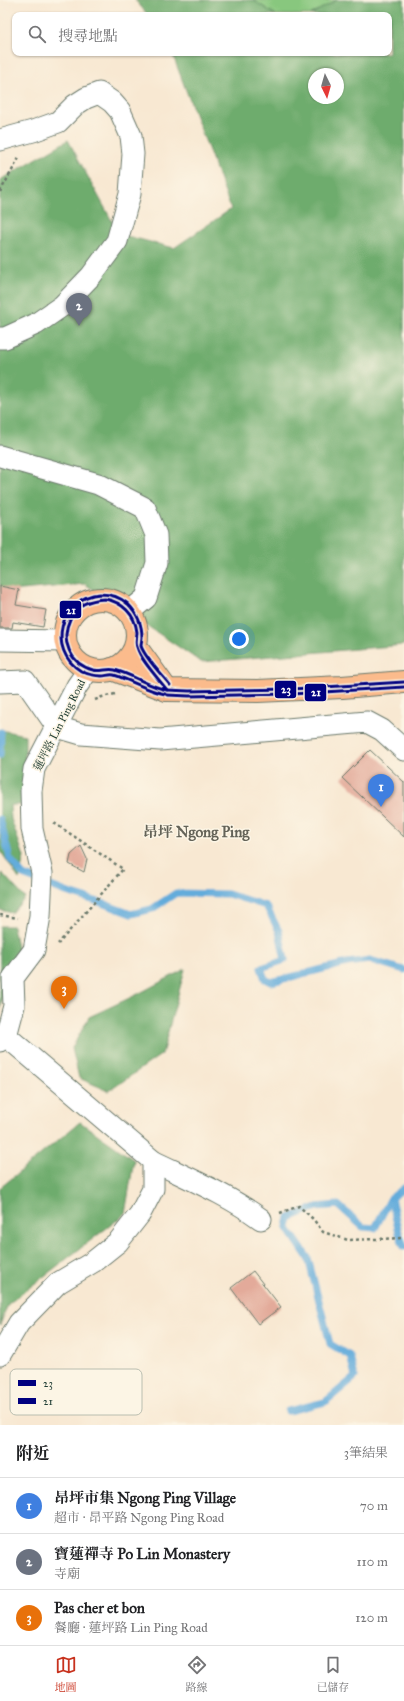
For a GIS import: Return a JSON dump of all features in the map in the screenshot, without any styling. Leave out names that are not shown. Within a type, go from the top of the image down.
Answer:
[{"type":"main road","points":[[95,599],[114,601],[129,612],[137,628],[136,647],[126,661],[112,669],[100,671],[89,669],[81,665],[68,650],[66,641],[65,632],[69,618],[78,607],[95,599]]},
{"type":"main road","points":[[136,647],[167,690]]},
{"type":"main road","points":[[112,669],[167,690],[258,691],[404,682]]},
{"type":"street","points":[[0,140],[58,122],[81,101],[99,93],[120,110],[131,136],[133,154],[130,194],[117,241],[91,276],[62,306],[36,324],[4,338],[0,338]]},
{"type":"street","points":[[0,456],[98,484],[145,508],[156,535],[157,563],[146,598],[129,612]]},
{"type":"street","points":[[0,640],[66,641]]},
{"type":"street","name":"蓮坪路 Lin Ping Road","points":[[3,1039],[14,1006],[13,978],[34,950],[40,916],[42,872],[32,829],[32,791],[34,769],[58,727],[77,686],[89,669]]},
{"type":"street","points":[[0,682],[25,681],[58,727],[81,734],[160,740],[367,722],[382,730],[404,750]]},
{"type":"street","points":[[3,1039],[153,1161],[225,1196],[261,1219]]},
{"type":"street","points":[[0,1355],[19,1323],[58,1283],[93,1262],[118,1242],[140,1214],[153,1189],[153,1161]]},
{"type":"path","points":[[0,192],[21,154]]},
{"type":"path","points":[[32,808],[123,869],[85,912]]},
{"type":"path","points":[[0,915],[25,920]]},
{"type":"path","points":[[261,1219],[299,1206],[313,1219],[323,1232],[348,1240],[404,1238]]},
{"type":"green space","points":[[135,0],[253,0],[271,12],[145,12]]},
{"type":"green space","points":[[253,0],[337,0],[315,12],[271,12]]},
{"type":"green space","points":[[337,0],[404,0],[404,645],[201,662],[85,584],[0,592],[0,180],[68,140],[119,234],[174,248],[231,209],[173,56],[392,56],[392,12],[315,12]]},
{"type":"green space","points":[[0,730],[25,735],[25,805],[10,805],[11,819],[24,857],[19,879],[0,850]]},
{"type":"green space","points":[[2,873],[25,898],[12,913],[0,910]]},
{"type":"green space","points":[[0,926],[13,926],[18,953],[9,965],[0,1012]]},
{"type":"green space","points":[[185,969],[162,1054],[109,1091],[79,1078],[72,1048],[89,1017],[138,994]]},
{"type":"green space","points":[[80,1122],[134,1160],[125,1214],[8,1304],[0,1325],[0,1188]]},
{"type":"building","points":[[0,586],[19,590],[16,605],[46,610],[43,627],[13,622],[12,628],[0,628]]},
{"type":"building","points":[[370,750],[404,782],[404,837],[342,778]]},
{"type":"building","points":[[81,846],[87,859],[84,872],[69,864],[71,855]]},
{"type":"building","points":[[253,1271],[281,1307],[258,1324],[231,1288]]},
{"type":"waterway","points":[[0,755],[1,732]]},
{"type":"waterway","points":[[0,819],[10,859],[23,875],[66,892],[131,914],[152,909],[176,893],[228,894],[266,906],[279,931],[285,960],[261,968],[265,979],[271,982],[347,963],[370,960],[404,970]]},
{"type":"waterway","points":[[288,1411],[325,1402],[355,1377],[350,1356],[330,1344],[308,1258],[287,1227],[289,1218],[317,1207],[338,1205],[363,1227],[375,1228],[391,1198],[404,1188]]},
{"type":"waterway","points":[[391,1198],[399,1233],[404,1247]]},
{"type":"transit line","name":"21","points":[[165,694],[158,693],[114,675],[97,676],[81,671],[70,662],[64,651],[61,638],[62,626],[67,614],[75,604],[86,597],[100,594],[115,596],[122,599],[134,611],[140,623],[142,632],[141,646],[143,651],[170,685]]},
{"type":"transit line","name":"23","points":[[105,599],[117,603],[130,614],[136,626],[136,644],[139,652],[146,664],[167,690],[153,686],[115,670],[93,670],[85,667],[73,657],[69,650],[66,635],[70,619],[80,606],[94,600],[105,599]]},
{"type":"transit line","name":"23","points":[[167,690],[292,689],[404,682]]},
{"type":"transit line","name":"21","points":[[167,695],[292,694],[404,687]]},
{"type":"place","name":"寶蓮禪寺 Po Lin Monastery","points":[[79,326]]},
{"type":"place","name":"昂坪市集 Ngong Ping Village","points":[[381,807]]},
{"type":"place","name":"Pas cher et bon","points":[[64,1009]]},
{"type":"district","name":"昂坪 Ngong Ping","points":[[196,832]]}]
